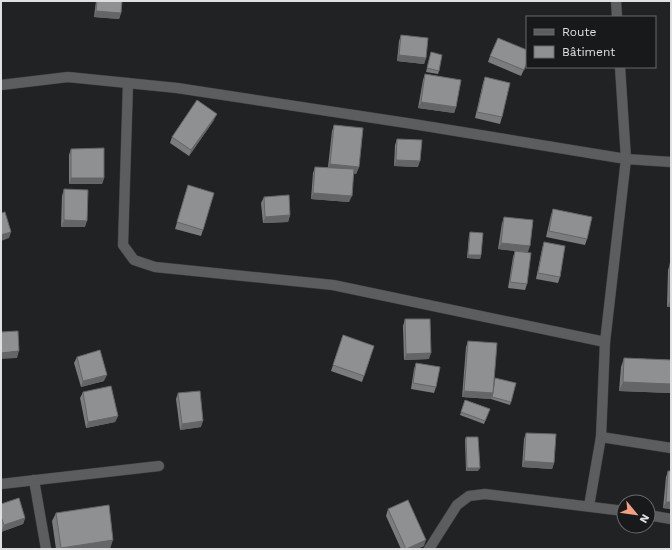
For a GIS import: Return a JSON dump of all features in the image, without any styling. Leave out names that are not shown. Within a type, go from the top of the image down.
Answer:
[{"type":"street","points":[[616,1],[617,16]]},
{"type":"street","points":[[589,506],[601,437],[605,342],[626,159],[620,68]]},
{"type":"street","points":[[1,85],[68,77],[128,83],[405,122],[626,159],[671,162]]},
{"type":"street","points":[[128,83],[123,245],[134,260],[155,267],[333,285],[605,342]]},
{"type":"street","points":[[601,437],[671,448]]},
{"type":"street","points":[[1,484],[159,466]]},
{"type":"street","points":[[34,480],[46,549]]},
{"type":"street","points":[[428,549],[457,505],[470,496],[485,494],[616,511]]},
{"type":"street","points":[[656,516],[671,519]]},
{"type":"building","points":[[97,1],[122,1],[121,13],[96,11]]},
{"type":"building","points":[[401,35],[428,38],[426,58],[399,55]]},
{"type":"building","points":[[498,38],[526,50],[526,65],[524,70],[490,56]]},
{"type":"building","points":[[431,52],[442,55],[439,71],[427,68]]},
{"type":"building","points":[[425,74],[461,80],[456,107],[421,102]]},
{"type":"building","points":[[485,77],[510,83],[502,117],[477,112]]},
{"type":"building","points":[[197,100],[217,114],[191,150],[172,137]]},
{"type":"building","points":[[334,125],[363,128],[359,167],[330,164]]},
{"type":"building","points":[[397,139],[422,140],[420,161],[396,160]]},
{"type":"building","points":[[104,148],[104,178],[71,178],[71,149]]},
{"type":"building","points":[[315,167],[354,169],[352,196],[313,193]]},
{"type":"building","points":[[188,185],[214,193],[203,230],[177,222]]},
{"type":"building","points":[[64,189],[88,190],[87,221],[64,220]]},
{"type":"building","points":[[289,195],[290,215],[265,217],[264,197]]},
{"type":"building","points":[[553,209],[592,217],[587,239],[549,231]]},
{"type":"building","points":[[5,212],[11,232],[1,235],[1,213]]},
{"type":"building","points":[[504,217],[533,220],[530,246],[501,243]]},
{"type":"building","points":[[470,232],[483,233],[481,255],[468,255]]},
{"type":"building","points":[[544,242],[565,246],[560,277],[538,273]]},
{"type":"building","points":[[515,251],[531,253],[527,284],[510,282]]},
{"type":"building","points":[[671,264],[671,301],[670,301]]},
{"type":"building","points":[[405,319],[430,319],[431,353],[406,354]]},
{"type":"building","points":[[18,331],[19,351],[1,353],[1,332]]},
{"type":"building","points":[[343,335],[374,346],[364,376],[333,365]]},
{"type":"building","points":[[468,341],[497,343],[493,393],[464,391]]},
{"type":"building","points":[[100,350],[107,375],[83,381],[77,357]]},
{"type":"building","points":[[624,358],[671,360],[671,384],[623,382]]},
{"type":"building","points":[[416,363],[440,367],[436,387],[413,383]]},
{"type":"building","points":[[495,378],[516,383],[511,402],[492,397]]},
{"type":"building","points":[[111,386],[118,416],[88,422],[83,392]]},
{"type":"building","points":[[200,391],[203,421],[182,424],[178,393]]},
{"type":"building","points":[[465,400],[490,409],[485,421],[461,412]]},
{"type":"building","points":[[526,433],[556,434],[554,463],[524,461]]},
{"type":"building","points":[[466,437],[478,437],[480,468],[467,468]]},
{"type":"building","points":[[668,471],[671,471],[671,502],[666,502]]},
{"type":"building","points":[[19,498],[25,518],[4,525],[1,517],[1,504]]},
{"type":"building","points":[[408,500],[426,540],[406,549],[388,509]]},
{"type":"building","points":[[109,505],[113,540],[61,548],[56,513]]}]
